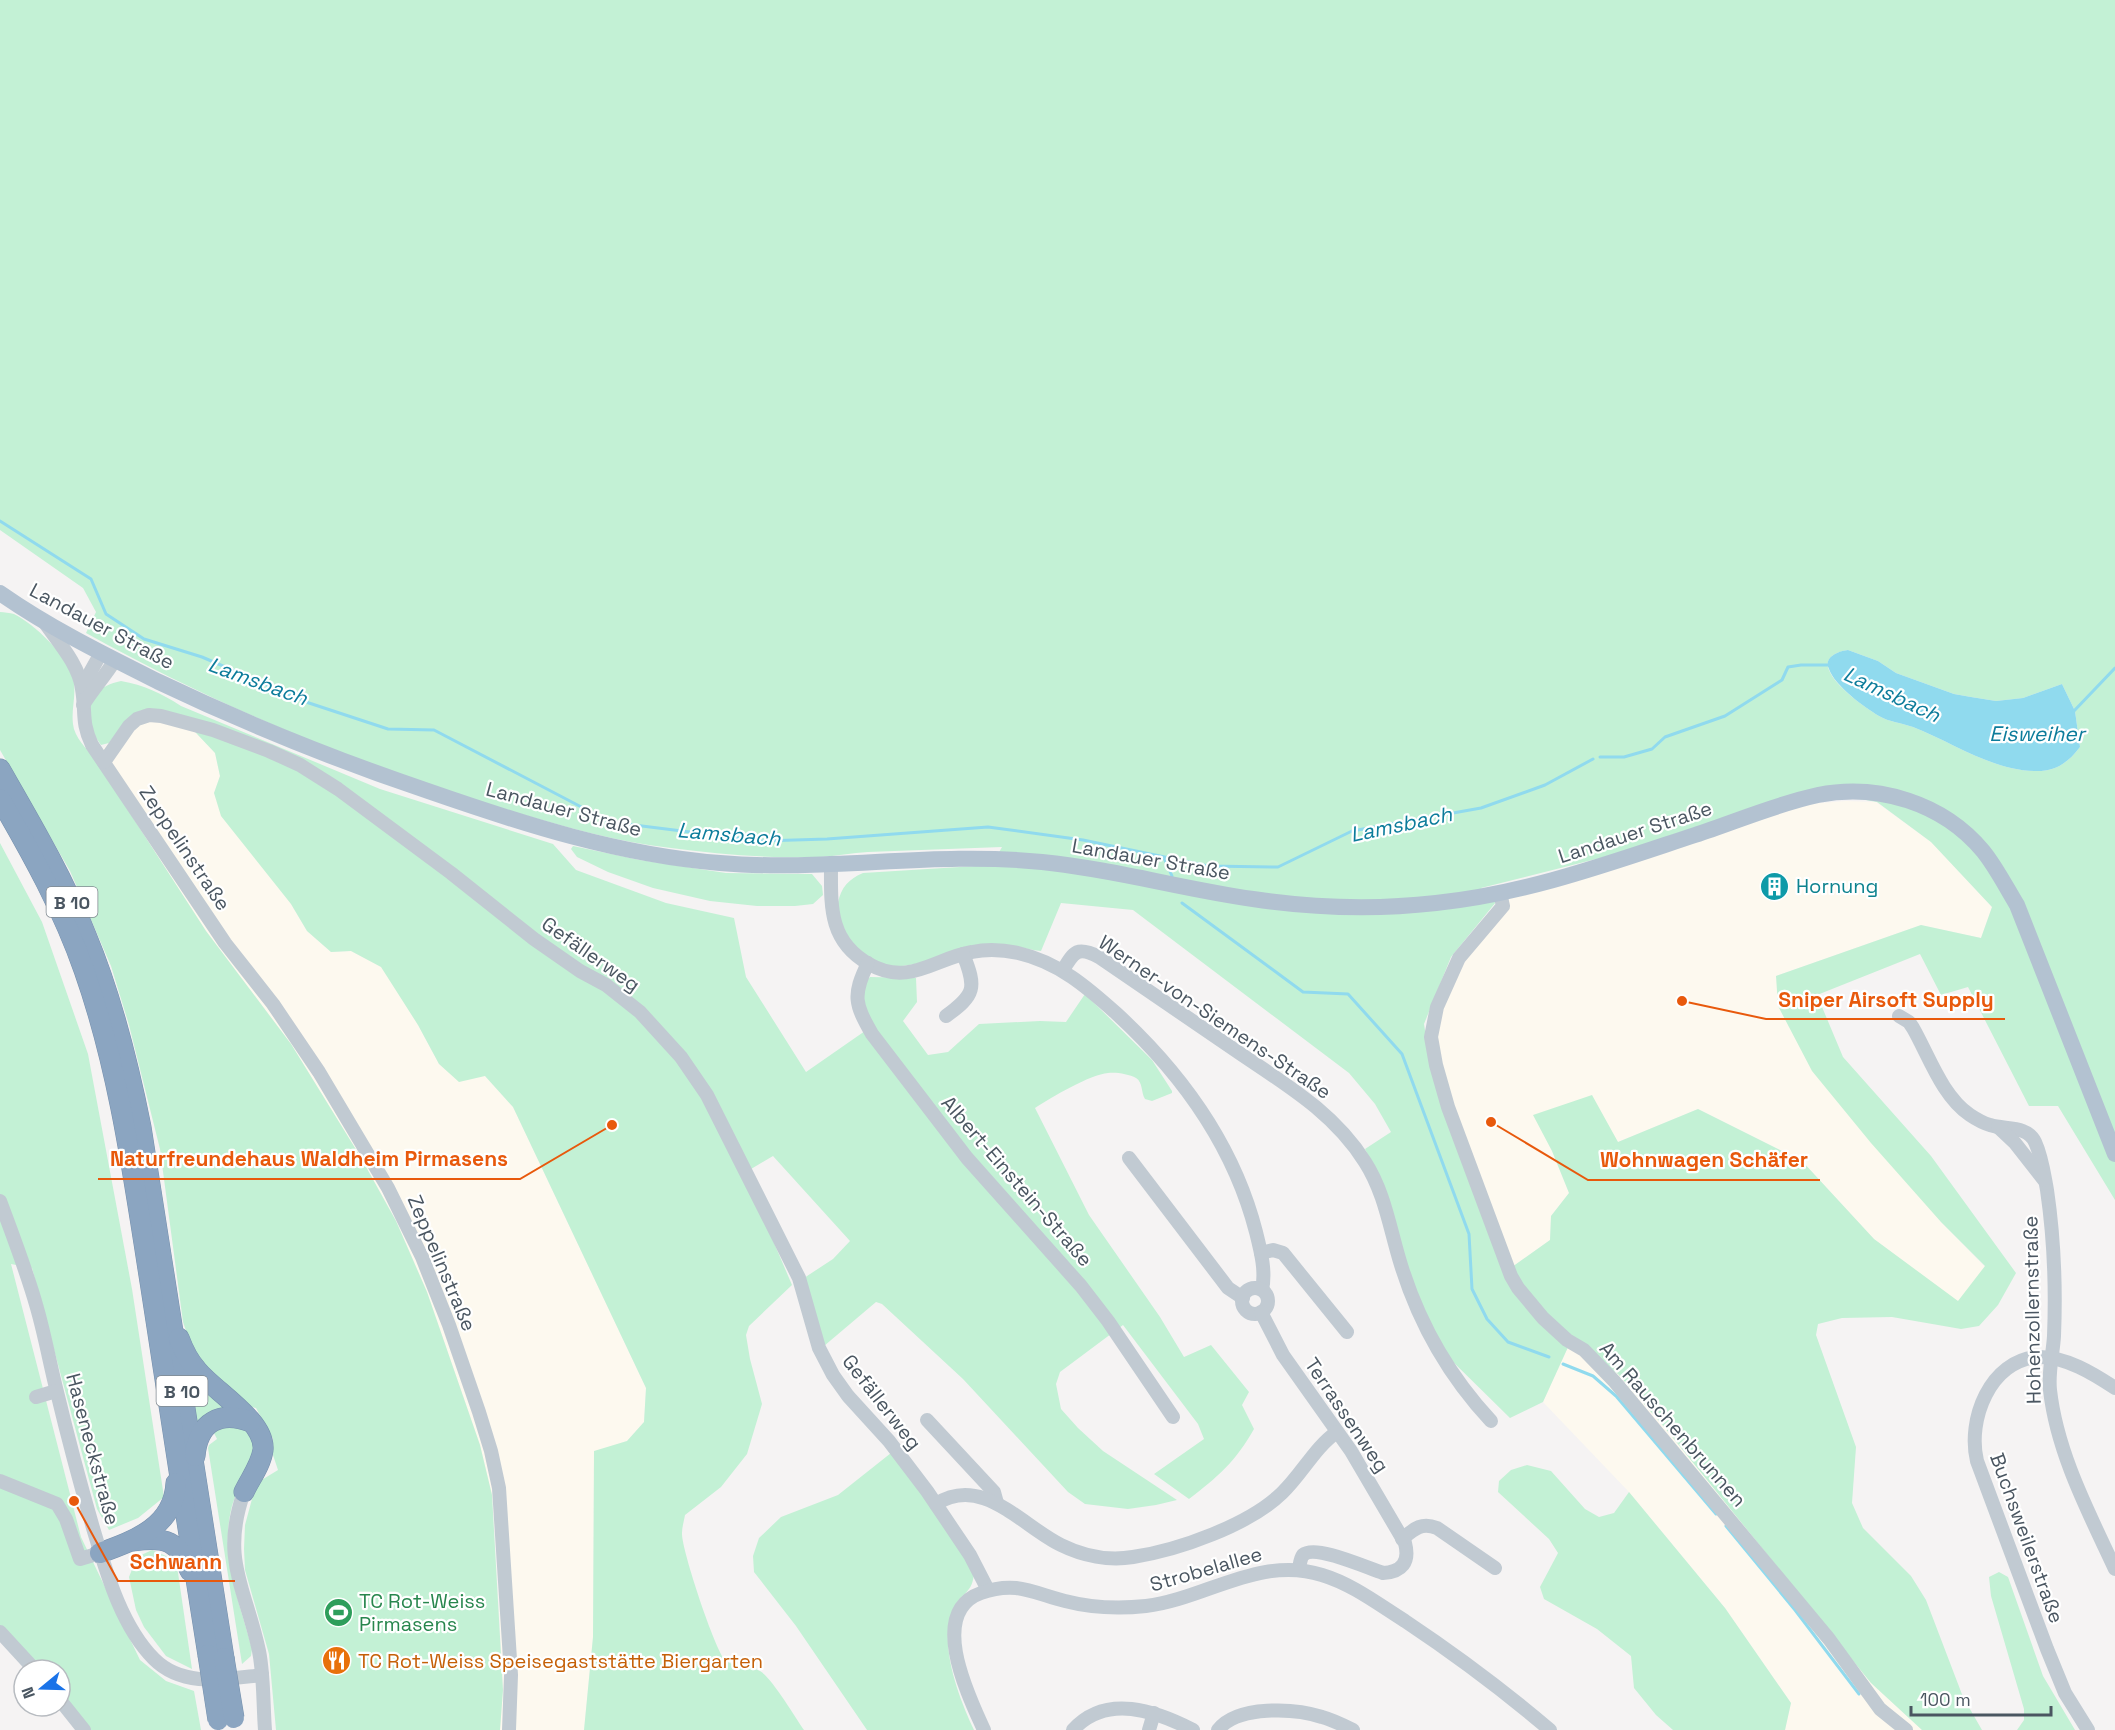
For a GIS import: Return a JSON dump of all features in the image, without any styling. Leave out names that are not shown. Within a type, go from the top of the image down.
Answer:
[{"type":"highway","name":"B 10","points":[[0,769],[71,899],[105,986],[123,1046],[141,1128],[195,1478],[216,1656],[227,1724]]},
{"type":"highway","name":"B 10","points":[[0,799],[42,874],[72,940],[108,1049],[127,1139],[198,1592],[216,1656]]},
{"type":"highway","points":[[168,1304],[180,1342],[196,1368],[251,1422],[262,1438],[263,1447],[258,1464],[244,1492]]},
{"type":"highway","points":[[195,1478],[197,1444],[200,1433],[207,1426],[213,1421],[229,1417],[251,1422]]},
{"type":"highway","points":[[100,1553],[128,1542],[156,1526],[165,1518],[176,1490],[177,1462]]},
{"type":"highway","points":[[128,1542],[161,1539],[172,1544],[183,1555],[198,1592]]},
{"type":"main road","name":"Landauer Straße","points":[[0,593],[44,622],[108,657],[212,707],[337,759],[450,799],[561,834],[680,859],[755,865],[982,859],[1042,862],[1119,873],[1251,899],[1323,907],[1361,908],[1437,903],[1500,893],[1571,876],[1783,805],[1821,795],[1838,792],[1872,793],[1898,797],[1918,804],[1958,827],[1984,852],[2013,898],[2115,1154]]},
{"type":"street","points":[[44,622],[75,667],[82,687],[108,657]]},
{"type":"street","points":[[83,711],[91,693],[103,679],[108,657]]},
{"type":"street","name":"Zeppelinstraße","points":[[82,687],[86,732],[225,943],[273,1004],[319,1071],[388,1188],[422,1257],[449,1325],[479,1412],[499,1488],[511,1675],[509,1730]]},
{"type":"street","name":"Gefällerweg","points":[[104,762],[129,726],[137,719],[149,715],[213,730],[269,750],[300,765],[338,789],[451,873],[534,939],[580,971],[606,985],[640,1012],[681,1057],[707,1095],[799,1278],[819,1348],[833,1375],[848,1396],[904,1460],[936,1504],[970,1555],[988,1590]]},
{"type":"street","points":[[831,864],[831,909],[837,930],[844,943],[868,963],[883,970],[911,972],[963,954],[984,950],[1016,953],[1063,970],[1137,1033],[1163,1059],[1190,1095],[1231,1163],[1246,1200],[1261,1253],[1264,1279],[1262,1290]]},
{"type":"street","name":"Am Rauschenbrunnen","points":[[1500,893],[1503,906],[1459,958],[1450,975],[1437,1006],[1431,1036],[1436,1065],[1448,1107],[1511,1276],[1543,1318],[1567,1340],[1584,1350],[1615,1382],[1829,1639],[1880,1709],[1906,1730]]},
{"type":"street","name":"Werner-von-Siemens-Straße","points":[[1063,970],[1071,956],[1079,951],[1091,952],[1312,1102],[1337,1126],[1365,1162],[1380,1191],[1408,1288],[1431,1337],[1455,1377],[1491,1421]]},
{"type":"street","points":[[946,1016],[965,1001],[971,992],[971,980],[963,954]]},
{"type":"street","name":"Albert-Einstein-Straße","points":[[868,963],[858,988],[857,1002],[861,1015],[872,1034],[967,1158],[1081,1286],[1108,1321],[1173,1417]]},
{"type":"street","name":"Hohenzollernstraße","points":[[1899,1016],[1909,1022],[1946,1088],[1962,1109],[1989,1125],[2014,1128],[2030,1134],[2033,1138],[2041,1160],[2052,1234],[2054,1339],[2050,1388],[2060,1435],[2080,1491],[2115,1569]]},
{"type":"street","points":[[1129,1158],[1227,1288],[1243,1298]]},
{"type":"street","name":"Haseneckstraße","points":[[0,1201],[37,1308],[56,1391],[100,1553],[123,1612],[140,1642],[154,1660],[182,1677],[215,1681],[262,1675]]},
{"type":"street","points":[[1261,1253],[1273,1250],[1283,1253],[1347,1332]]},
{"type":"street","points":[[1253,1288],[1262,1290],[1266,1294],[1267,1304],[1261,1312],[1250,1312],[1245,1309],[1243,1298],[1245,1293],[1253,1288]]},
{"type":"street","name":"Terrassenweg","points":[[1261,1312],[1283,1355],[1337,1432],[1402,1539]]},
{"type":"street","name":"Buchsweilerstraße","points":[[2088,1730],[2065,1693],[2047,1649],[1985,1483],[1974,1449],[1974,1427],[1984,1397],[1996,1380],[2011,1368],[2036,1357],[2051,1358],[2079,1368],[2115,1388]]},
{"type":"street","points":[[36,1397],[56,1391]]},
{"type":"street","points":[[927,1420],[994,1492],[997,1503]]},
{"type":"street","points":[[936,1504],[952,1495],[980,1497],[997,1503],[1048,1538],[1073,1550],[1115,1558],[1149,1554],[1199,1538],[1254,1515],[1268,1506],[1337,1432]]},
{"type":"street","points":[[0,1481],[57,1504],[66,1519],[80,1559],[100,1553]]},
{"type":"street","points":[[244,1492],[236,1525],[235,1562],[240,1587],[257,1642],[262,1675],[265,1730]]},
{"type":"street","points":[[1299,1569],[1304,1555],[1316,1551],[1383,1573],[1396,1571],[1407,1560],[1407,1550],[1402,1539],[1420,1525],[1437,1528],[1495,1568]]},
{"type":"street","name":"Strobelallee","points":[[984,1730],[957,1660],[954,1630],[961,1606],[967,1599],[988,1590],[1014,1588],[1084,1606],[1126,1608],[1171,1601],[1259,1573],[1299,1569],[1325,1576],[1370,1598],[1472,1666],[1550,1730]]},
{"type":"street","points":[[0,1632],[24,1658]]},
{"type":"street","points":[[1073,1730],[1085,1719],[1109,1710],[1135,1709],[1154,1713],[1193,1730]]},
{"type":"street","points":[[1218,1730],[1228,1720],[1237,1716],[1283,1710],[1320,1716],[1353,1730]]},
{"type":"street","points":[[1149,1730],[1154,1713]]},
{"type":"street","points":[[72,1715],[84,1730]]},
{"type":"shaded area","points":[[153,709],[181,717],[215,753],[220,776],[214,793],[291,904],[307,931],[331,952],[351,951],[382,967],[439,1064],[485,1076],[513,1107],[646,1388],[644,1422],[627,1441],[594,1452],[593,1637],[584,1730],[500,1730],[503,1690],[497,1559],[492,1495],[480,1445],[427,1292],[396,1220],[360,1156],[291,1044],[206,931],[95,759],[122,726],[139,711]]},
{"type":"shaded area","points":[[1846,801],[1876,802],[1931,842],[1992,907],[1981,938],[1921,925],[1776,976],[1941,1222],[1985,1267],[1958,1302],[1874,1239],[1802,1161],[1698,1109],[1618,1142],[1534,1115],[1569,1193],[1551,1216],[1550,1240],[1512,1267],[1448,1092],[1437,1048],[1439,1020],[1457,973],[1510,898],[1796,805]]},
{"type":"shaded area","points":[[1569,1345],[1618,1374],[1665,1428],[1871,1683],[1922,1730],[1785,1730],[1791,1703],[1725,1608],[1629,1492],[1543,1402]]},
{"type":"green space","points":[[0,0],[2115,0],[2115,1200],[2058,1106],[2029,1106],[1968,987],[1941,995],[1920,954],[1817,995],[1843,1057],[1931,1156],[2016,1273],[1998,1305],[1979,1326],[1961,1329],[1892,1317],[1842,1318],[1818,1324],[1816,1335],[1856,1447],[1852,1503],[1863,1528],[1911,1576],[1926,1600],[1963,1697],[1982,1730],[1922,1730],[1871,1683],[1665,1428],[1618,1374],[1598,1361],[1584,1347],[1576,1344],[1539,1308],[1522,1288],[1512,1267],[1550,1240],[1551,1216],[1569,1193],[1552,1151],[1533,1115],[1592,1095],[1618,1142],[1698,1109],[1802,1161],[1874,1239],[1958,1301],[1985,1266],[1941,1222],[1871,1143],[1812,1071],[1778,1006],[1776,976],[1921,925],[1981,938],[1992,907],[1931,842],[1877,802],[1808,790],[1608,856],[1481,888],[1496,902],[1451,957],[1424,1024],[1431,1067],[1472,1186],[1506,1274],[1520,1297],[1569,1345],[1543,1402],[1510,1418],[1447,1356],[1415,1294],[1383,1185],[1365,1149],[1391,1132],[1375,1104],[1349,1073],[1133,910],[1061,903],[1041,951],[991,944],[973,947],[917,964],[882,965],[866,957],[851,941],[838,912],[841,892],[850,881],[863,873],[992,865],[1002,847],[868,852],[820,857],[726,854],[625,841],[488,804],[333,750],[283,729],[183,684],[86,633],[96,612],[83,588],[0,530]],"holes":[[[1848,650],[1878,661],[1896,673],[1954,694],[1996,701],[2023,698],[2062,684],[2075,711],[2080,747],[2071,758],[2055,768],[2042,771],[2018,769],[1987,761],[1928,733],[1883,718],[1851,696],[1837,683],[1828,665],[1830,658]]]},
{"type":"green space","points":[[0,612],[22,618],[49,641],[65,660],[73,677],[73,724],[78,738],[95,759],[206,931],[291,1044],[360,1156],[396,1221],[427,1292],[480,1445],[492,1495],[503,1690],[500,1730],[276,1730],[269,1654],[245,1570],[244,1549],[245,1525],[252,1499],[260,1481],[278,1470],[273,1455],[273,1439],[256,1408],[243,1405],[194,1354],[183,1322],[160,1149],[129,1025],[111,966],[70,871],[0,750]]},
{"type":"green space","points":[[121,681],[152,690],[181,706],[380,789],[553,844],[576,870],[666,903],[734,918],[746,977],[806,1072],[865,1031],[861,997],[870,977],[916,978],[917,1002],[903,1021],[928,1055],[948,1052],[979,1024],[1066,1022],[1085,994],[1152,1060],[1172,1093],[1152,1101],[1145,1099],[1140,1082],[1136,1078],[1130,1075],[1108,1073],[1081,1082],[1035,1108],[1089,1215],[1160,1317],[1184,1357],[1211,1345],[1249,1392],[1242,1405],[1254,1429],[1247,1440],[1226,1468],[1189,1499],[1154,1474],[1204,1439],[1198,1424],[1123,1325],[1060,1372],[1056,1384],[1061,1409],[1103,1451],[1177,1500],[1128,1509],[1085,1504],[1068,1492],[963,1379],[882,1304],[876,1302],[824,1346],[804,1278],[833,1259],[850,1241],[773,1156],[741,1175],[766,1224],[792,1285],[749,1326],[746,1335],[762,1404],[747,1454],[721,1487],[685,1515],[682,1533],[699,1598],[720,1652],[729,1663],[756,1669],[765,1675],[804,1730],[584,1730],[593,1637],[594,1451],[627,1441],[644,1422],[646,1388],[513,1107],[485,1076],[459,1082],[439,1064],[418,1025],[381,967],[351,951],[331,952],[307,931],[291,904],[221,816],[214,793],[220,776],[215,753],[181,717],[153,709],[139,711],[122,726],[109,743],[101,745],[91,725],[90,706],[100,690]]},
{"type":"green space","points":[[0,843],[42,922],[88,1054],[132,1289],[164,1497],[138,1518],[109,1530],[97,1509],[32,1268],[11,1264],[81,1537],[140,1660],[166,1681],[194,1691],[201,1730],[88,1730],[72,1711],[72,1658],[23,1658],[0,1637]]},
{"type":"green space","points":[[573,846],[640,860],[726,873],[812,874],[822,886],[823,895],[813,904],[795,906],[757,906],[710,901],[653,888],[608,872],[577,857],[571,849]]},
{"type":"green space","points":[[187,1367],[229,1408],[198,1427]]},
{"type":"green space","points":[[229,1423],[246,1430],[251,1436],[253,1445],[251,1462],[233,1502],[228,1528],[233,1580],[252,1649],[251,1656],[242,1664],[208,1448],[217,1439],[213,1431]]},
{"type":"green space","points":[[891,1453],[933,1508],[974,1572],[972,1585],[954,1608],[949,1622],[948,1637],[952,1670],[974,1730],[867,1730],[796,1626],[754,1572],[753,1556],[759,1538],[781,1517],[838,1495]]},
{"type":"green space","points":[[1527,1465],[1551,1471],[1585,1509],[1599,1517],[1614,1513],[1629,1492],[1725,1608],[1791,1703],[1785,1730],[1673,1730],[1656,1715],[1634,1688],[1631,1656],[1597,1629],[1544,1599],[1540,1587],[1558,1553],[1549,1539],[1498,1492],[1499,1481],[1511,1470]]},
{"type":"green space","points":[[152,1550],[166,1556],[177,1566],[192,1669],[166,1656],[144,1627],[136,1610],[129,1577],[137,1557]]},
{"type":"green space","points":[[1999,1572],[2008,1577],[2043,1676],[2075,1730],[2017,1730],[2024,1720],[2024,1709],[1991,1596],[1989,1577]]},
{"type":"water","name":"Eisweiher","points":[[1848,650],[1878,661],[1896,673],[1954,694],[1996,701],[2023,698],[2062,684],[2075,711],[2080,747],[2071,758],[2055,768],[2042,771],[2018,769],[1987,761],[1928,733],[1883,718],[1851,696],[1832,676],[1828,661],[1836,653]]},
{"type":"waterway","name":"Lamsbach","points":[[0,521],[91,579],[106,614],[144,639],[202,657],[309,703],[388,729],[434,730],[610,822],[762,841],[827,839],[988,827],[1083,840],[1208,866],[1278,867],[1352,831],[1481,808],[1545,785],[1593,759]]},
{"type":"waterway","name":"Lamsbach","points":[[1600,757],[1624,757],[1652,749],[1665,737],[1725,716],[1782,680],[1788,667],[1829,665]]},
{"type":"waterway","name":"Lamsbach","points":[[2073,712],[2115,668]]},
{"type":"waterway","points":[[1164,858],[1172,876]]},
{"type":"waterway","points":[[1182,903],[1303,992],[1348,994],[1402,1054],[1469,1234],[1472,1289],[1487,1319],[1508,1342],[1549,1357]]},
{"type":"waterway","points":[[1563,1364],[1593,1376],[1616,1396],[1716,1514]]},
{"type":"waterway","points":[[1726,1526],[1795,1610],[1859,1694]]},
{"type":"place","name":"Hornung","points":[[1775,886]]},
{"type":"place","name":"Sniper Airsoft Supply","points":[[1682,1001]]},
{"type":"place","name":"Wohnwagen Schäfer","points":[[1491,1122]]},
{"type":"place","name":"Naturfreundehaus Waldheim Pirmasens","points":[[612,1125]]},
{"type":"place","name":"Schwann","points":[[74,1501]]},
{"type":"place","name":"TC Rot-Weiss Pirmasens","points":[[338,1613]]},
{"type":"place","name":"TC Rot-Weiss Speisegaststätte Biergarten","points":[[337,1661]]}]
